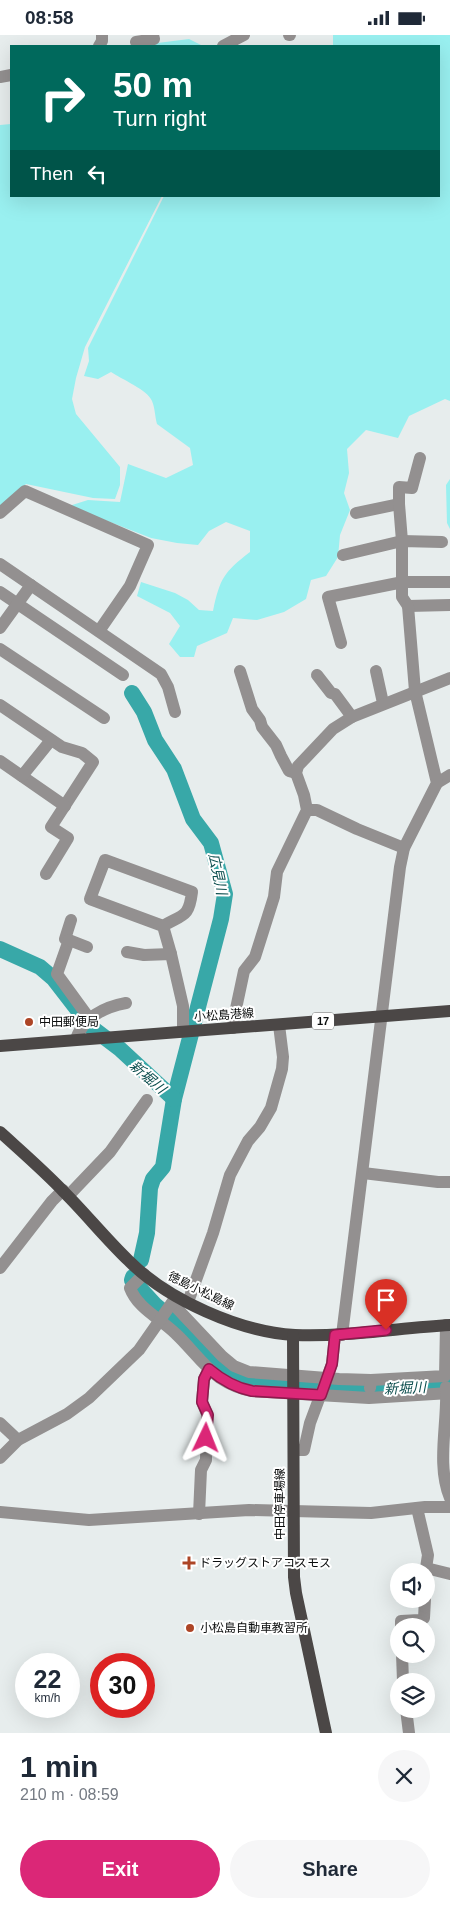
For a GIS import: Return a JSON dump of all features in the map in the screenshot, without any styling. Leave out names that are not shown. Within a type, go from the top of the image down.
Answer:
[{"type":"main road","name":"小松島港線","points":[[0,1046],[450,1011]]},
{"type":"main road","name":"徳島小松島線","points":[[0,1132],[66,1193],[128,1261],[138,1280],[168,1309],[188,1302],[245,1326],[293,1335],[338,1335],[448,1325]]},
{"type":"main road","name":"中田停車場線","points":[[293,1335],[296,1593],[326,1733]]},
{"type":"street","points":[[136,41],[154,39],[153,35]]},
{"type":"street","points":[[223,42],[244,35]]},
{"type":"street","points":[[420,458],[412,488],[399,487],[402,541],[402,597],[408,606],[415,691],[437,783]]},
{"type":"street","points":[[0,513],[24,491],[148,545],[130,586],[99,631]]},
{"type":"street","points":[[356,513],[399,504]]},
{"type":"street","points":[[343,555],[402,541],[442,542]]},
{"type":"street","points":[[0,564],[161,674],[168,687],[175,713]]},
{"type":"street","points":[[341,643],[328,597],[402,582],[450,582]]},
{"type":"street","points":[[0,628],[31,585]]},
{"type":"street","points":[[0,592],[122,675]]},
{"type":"street","points":[[408,606],[450,605]]},
{"type":"street","points":[[0,649],[104,718]]},
{"type":"street","points":[[240,671],[252,709],[260,720],[262,727],[276,745],[280,756],[290,771],[296,773]]},
{"type":"street","points":[[376,671],[383,703]]},
{"type":"street","points":[[317,675],[335,694],[352,717]]},
{"type":"street","points":[[233,1028],[244,971],[255,957],[274,897],[277,872],[307,810],[296,773],[298,766],[333,729],[352,717],[383,703],[450,678]]},
{"type":"street","points":[[0,705],[62,747],[82,753],[93,762],[51,827],[68,838],[46,874]]},
{"type":"street","points":[[22,776],[51,740]]},
{"type":"street","points":[[0,761],[65,806]]},
{"type":"street","points":[[294,1450],[304,1450],[310,1423],[332,1364],[338,1335],[363,1173],[380,1015],[404,848],[437,783],[450,775]]},
{"type":"street","points":[[307,810],[317,810],[404,848]]},
{"type":"street","points":[[104,860],[192,892],[190,908],[187,913],[163,926],[90,899],[104,860]]},
{"type":"street","points":[[71,920],[65,939],[87,947]]},
{"type":"street","points":[[163,926],[189,1031]]},
{"type":"street","points":[[69,940],[57,974],[89,1019]]},
{"type":"street","points":[[127,952],[144,955],[171,954]]},
{"type":"street","points":[[76,1039],[79,1029],[89,1019],[106,1009],[126,1003]]},
{"type":"street","points":[[188,1302],[213,1233],[230,1175],[248,1141],[260,1127],[271,1108],[282,1069],[283,1057],[280,1025]]},
{"type":"street","points":[[0,1268],[52,1201],[66,1193],[110,1152],[147,1100]]},
{"type":"street","points":[[363,1173],[450,1182]]},
{"type":"street","points":[[138,1280],[130,1288],[137,1301],[144,1308],[168,1309],[234,1366],[294,1385],[370,1389],[446,1386]]},
{"type":"street","points":[[168,1309],[209,1369],[241,1389],[252,1391],[294,1385],[370,1389],[446,1386]]},
{"type":"street","points":[[0,1457],[18,1440],[68,1414],[88,1398],[139,1350],[168,1309]]},
{"type":"street","points":[[448,1325],[443,1468],[450,1499]]},
{"type":"street","points":[[199,1514],[201,1470],[206,1460],[208,1415],[202,1402],[204,1379],[209,1369]]},
{"type":"street","points":[[0,1423],[18,1440]]},
{"type":"street","points":[[0,1513],[89,1520],[249,1510],[371,1513],[417,1508],[450,1507]]},
{"type":"street","points":[[417,1508],[428,1555],[427,1563]]},
{"type":"street","points":[[435,1572],[450,1574]]},
{"type":"street","points":[[407,1718],[409,1733]]},
{"type":"shaded area","points":[[333,35],[450,35],[450,401],[445,399],[409,416],[398,438],[366,430],[347,449],[349,473],[344,493],[350,510],[340,535],[338,557],[326,576],[311,580],[306,599],[284,612],[257,620],[233,618],[227,633],[197,646],[194,657],[180,657],[169,644],[180,626],[170,613],[137,596],[141,582],[175,593],[188,600],[199,610],[213,611],[224,577],[234,565],[250,552],[250,531],[226,522],[209,531],[198,545],[177,543],[151,538],[69,506],[88,500],[120,502],[128,464],[166,478],[193,465],[190,448],[157,424],[150,397],[111,372],[98,379],[84,376],[89,361],[88,348],[164,197],[440,197],[440,45],[333,45]]},
{"type":"shaded area","points":[[189,39],[201,45],[142,45]]},
{"type":"shaded area","points":[[10,124],[10,197],[161,197],[85,347],[72,399],[76,414],[120,467],[120,485],[115,499],[93,498],[26,484],[0,507],[0,125]]},
{"type":"shaded area","points":[[450,479],[450,529],[447,523],[446,485]]},
{"type":"waterway","name":"広見川","points":[[132,693],[144,712],[155,740],[174,769],[193,819],[211,843],[225,894],[221,919],[174,1099],[163,1167],[153,1179],[150,1188],[147,1233],[141,1260]]},
{"type":"waterway","name":"新堀川","points":[[0,949],[40,967],[54,979],[91,1027],[120,1049],[174,1099]]},
{"type":"waterway","name":"新堀川","points":[[133,1277],[132,1280],[155,1305],[216,1362],[234,1376],[254,1382],[346,1389],[399,1389],[450,1384]]},
{"type":"place","name":"中田郵便局","points":[[29,1022]]},
{"type":"place","name":"ドラッグストアコスモス","points":[[189,1563]]},
{"type":"place","name":"小松島自動車教習所","points":[[190,1628]]},
{"type":"route","points":[[206,1438],[208,1415],[202,1402],[204,1379],[209,1369],[241,1389],[321,1395],[332,1364],[335,1335],[386,1330]]}]
